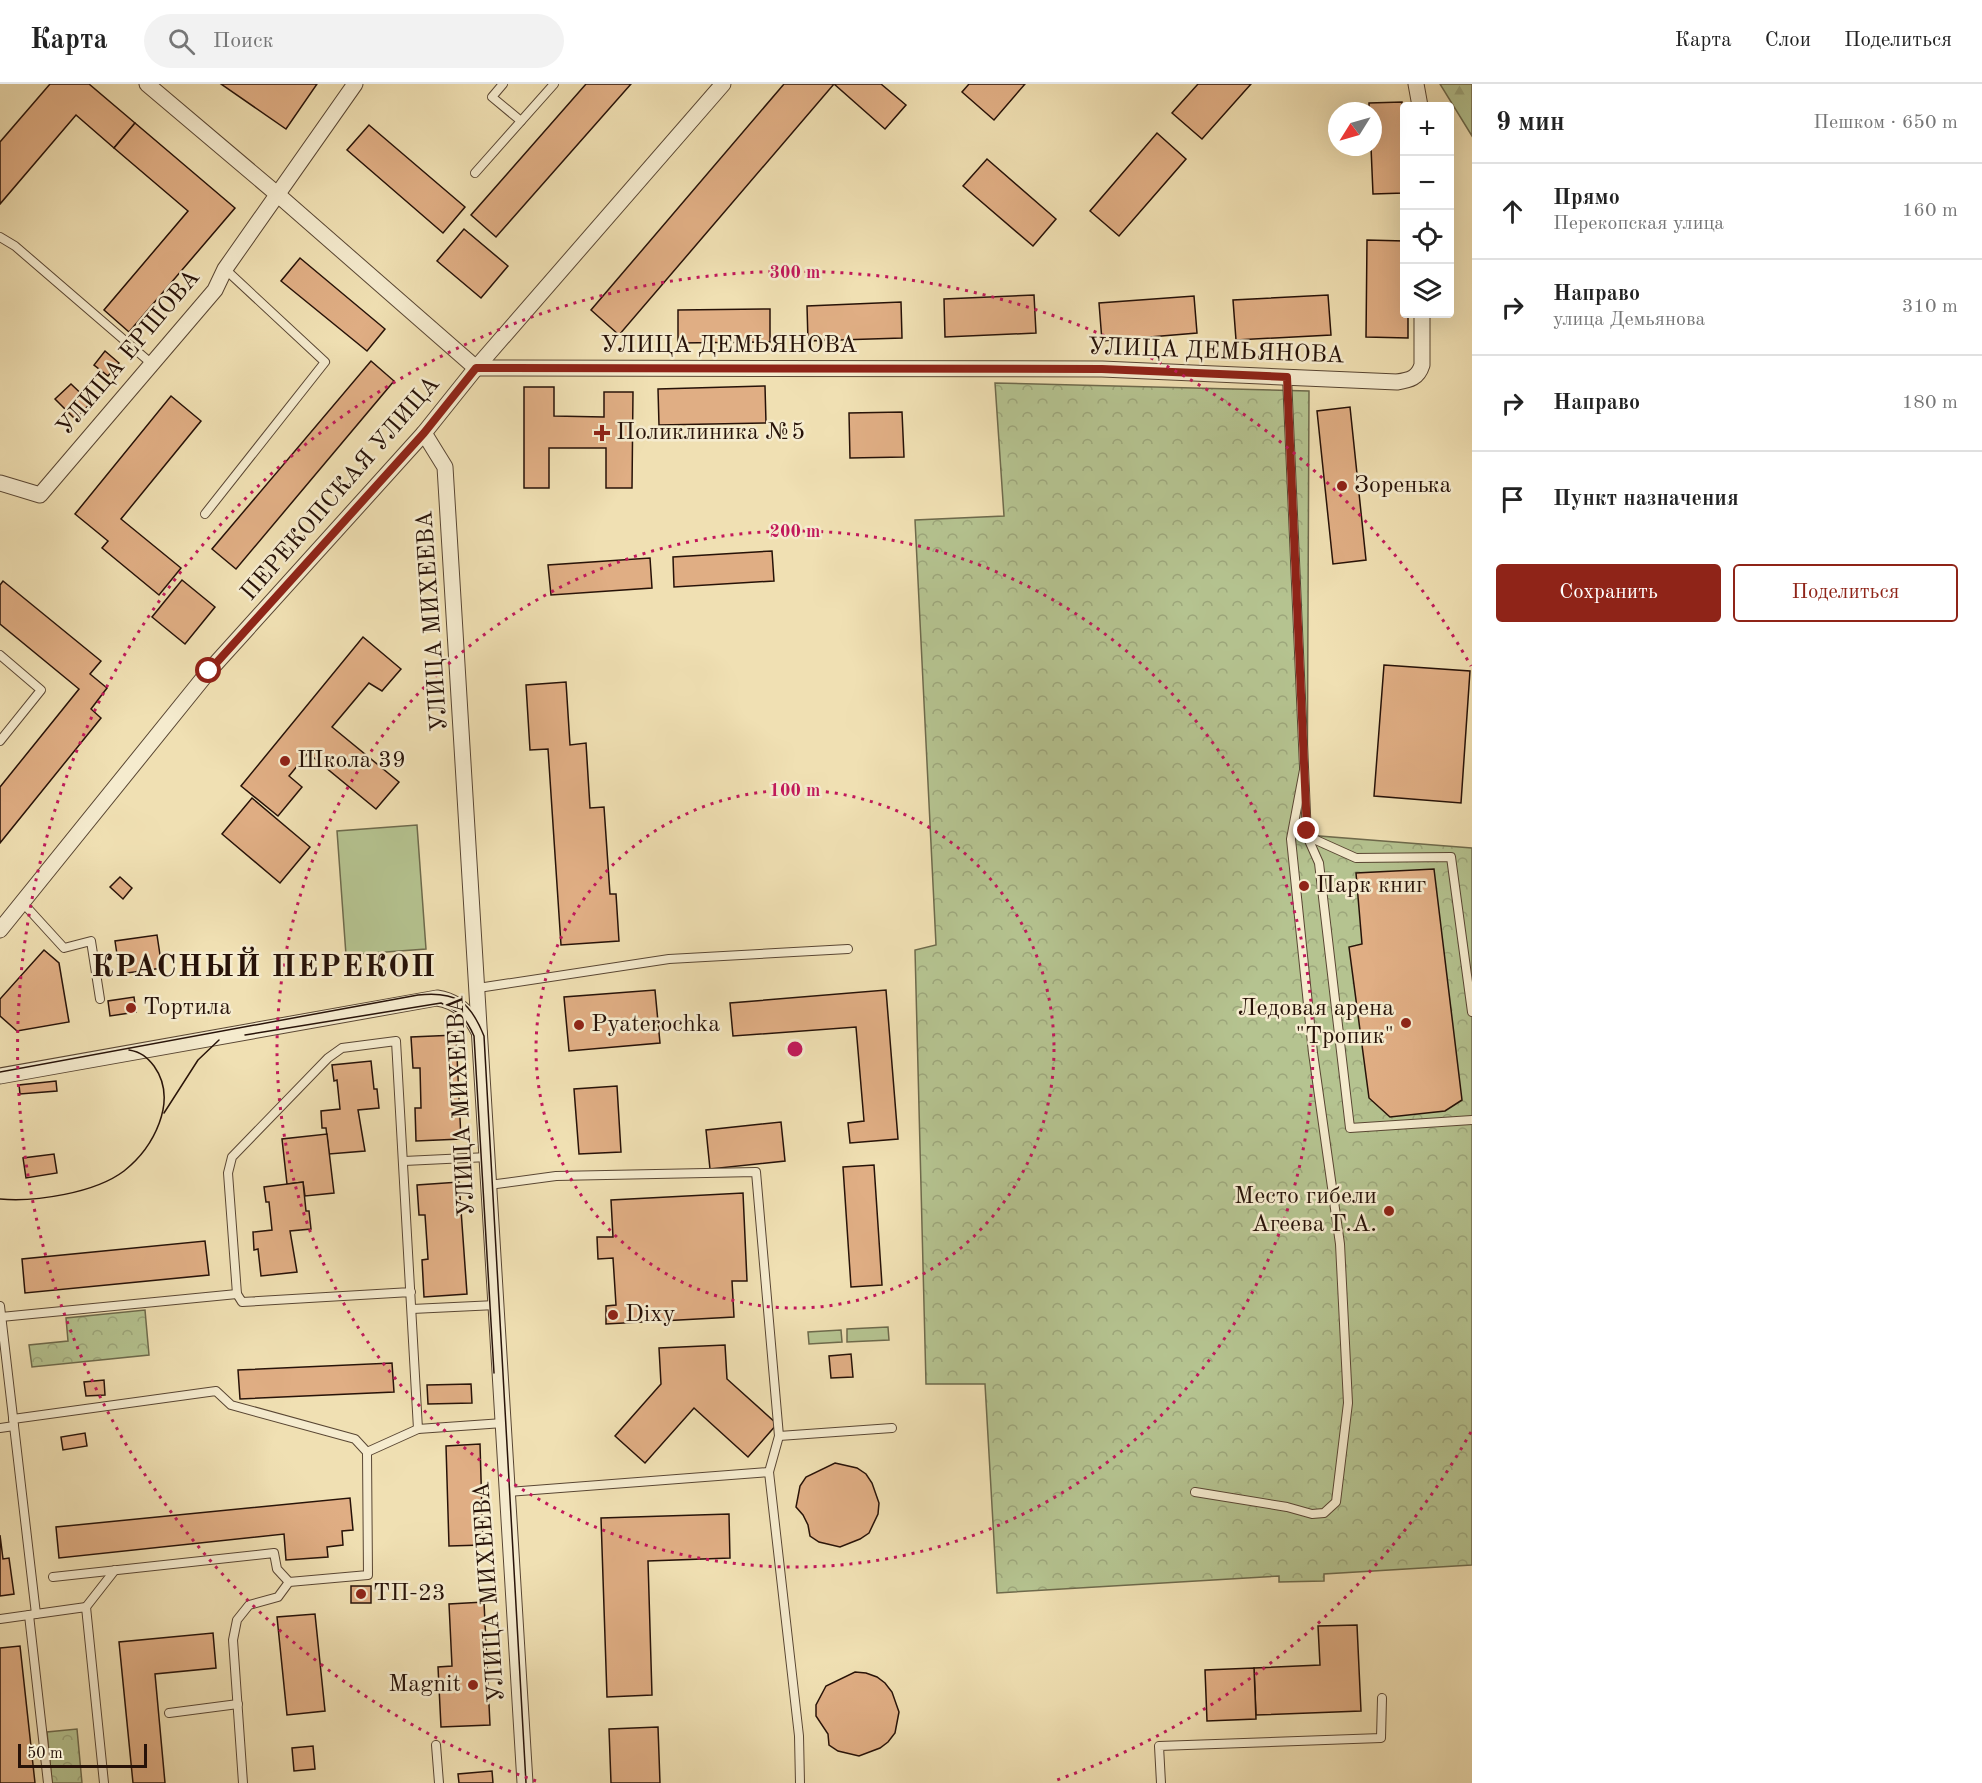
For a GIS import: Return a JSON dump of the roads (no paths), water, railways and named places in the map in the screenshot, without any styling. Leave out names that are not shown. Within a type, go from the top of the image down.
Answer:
[{"type":"street","points":[[147,84],[476,368]]},
{"type":"street","name":"УЛИЦА ЕРШОВА","points":[[0,483],[40,495],[215,290],[225,269],[355,84]]},
{"type":"street","name":"ПЕРЕКОПСКАЯ УЛИЦА","points":[[2,924],[209,671],[424,433],[476,368],[723,84]]},
{"type":"street","points":[[1416,84],[1419,102]]},
{"type":"street","name":"УЛИЦА ДЕМЬЯНОВА","points":[[476,368],[1102,369],[1397,382],[1416,377],[1422,364],[1422,318]]},
{"type":"street","name":"УЛИЦА МИХЕЕВА","points":[[424,433],[445,467],[525,1783]]},
{"type":"street","points":[[0,1076],[437,998],[455,1004],[467,1013],[481,1034]]},
{"type":"lane","points":[[504,84],[492,97],[521,121]]},
{"type":"lane","points":[[475,173],[554,84]]},
{"type":"lane","points":[[0,237],[15,246],[152,364]]},
{"type":"lane","points":[[205,514],[325,362],[225,269]]},
{"type":"lane","points":[[1287,377],[1307,836],[1319,863],[1350,1128],[1472,1119]]},
{"type":"lane","points":[[0,655],[41,690],[0,741]]},
{"type":"lane","points":[[1196,1492],[1312,1514],[1324,1513],[1336,1502],[1348,1403],[1340,1244],[1313,1053],[1291,839],[1304,770]]},
{"type":"lane","points":[[1307,836],[1356,858],[1452,857],[1472,1012]]},
{"type":"lane","points":[[22,902],[64,948],[91,941],[100,999]]},
{"type":"lane","points":[[478,988],[669,959],[848,949]]},
{"type":"lane","points":[[411,1293],[242,1302],[237,1294],[228,1173],[232,1157],[328,1058],[342,1048],[396,1041],[404,1161],[412,1309],[418,1428]]},
{"type":"lane","points":[[404,1161],[488,1157]]},
{"type":"lane","points":[[489,1185],[556,1176],[756,1172],[779,1436],[769,1472],[799,1736],[800,1783]]},
{"type":"lane","points":[[1,1317],[237,1294]]},
{"type":"lane","points":[[412,1309],[496,1305]]},
{"type":"lane","points":[[0,1306],[14,1422],[48,1783]]},
{"type":"lane","points":[[0,1428],[14,1422],[216,1391],[231,1405],[355,1439],[367,1452],[368,1575],[289,1582],[278,1597],[249,1605],[237,1620],[233,1640],[243,1783]]},
{"type":"lane","points":[[367,1452],[418,1428],[503,1423]]},
{"type":"lane","points":[[779,1436],[892,1428]]},
{"type":"lane","points":[[507,1492],[769,1472]]},
{"type":"lane","points":[[53,1577],[274,1553],[277,1569],[289,1582]]},
{"type":"lane","points":[[104,1783],[86,1607],[115,1570]]},
{"type":"lane","points":[[0,1619],[86,1607]]},
{"type":"lane","points":[[1161,1783],[1159,1746],[1381,1738],[1382,1698]]},
{"type":"lane","points":[[169,1713],[238,1704]]},
{"type":"lane","points":[[436,1745],[439,1783]]},
{"type":"tram line","points":[[0,1072],[418,995],[452,997],[460,1001],[473,1014],[484,1036],[526,1783]]},
{"type":"tram line","points":[[245,1035],[441,1003],[453,1009],[465,1020],[474,1036],[494,1373]]},
{"type":"tram line","points":[[164,1113],[198,1060],[219,1040]]},
{"type":"tram line","points":[[0,1199],[30,1199],[82,1190],[112,1179],[135,1161],[153,1137],[163,1109],[164,1094],[161,1080],[154,1066],[143,1055],[129,1050]]},
{"type":"place","name":"Поликлиника №5","points":[[602,433]]},
{"type":"place","name":"Зоренька","points":[[1342,486]]},
{"type":"place","name":"Школа 39","points":[[285,761]]},
{"type":"place","name":"Парк книг","points":[[1304,886]]},
{"type":"place","name":"Тортила","points":[[131,1008]]},
{"type":"place","name":"Ледовая арена \"Тропик\"","points":[[1406,1023]]},
{"type":"place","name":"Pyaterochka","points":[[579,1025]]},
{"type":"place","name":"Место гибели Агеева Г.А.","points":[[1389,1211]]},
{"type":"place","name":"Dixy","points":[[613,1315]]},
{"type":"place","name":"ТП-23","points":[[361,1594]]},
{"type":"place","name":"Magnit","points":[[473,1685]]},
{"type":"district","name":"КРАСНЫЙ ПЕРЕКОП","points":[[264,968]]}]
